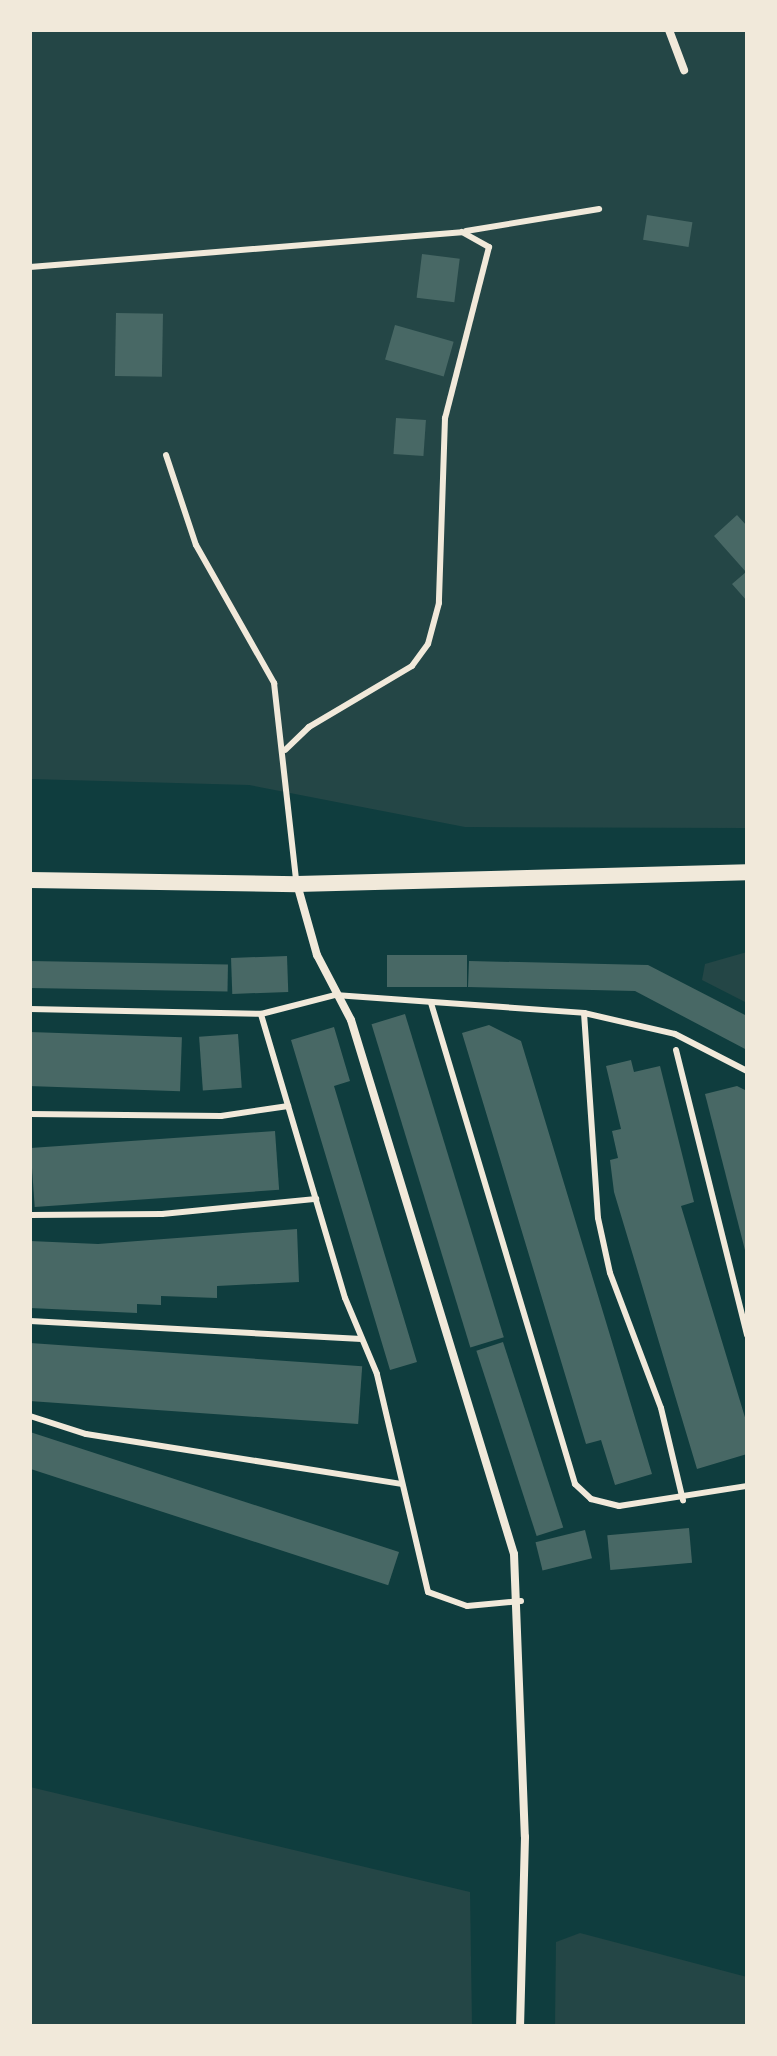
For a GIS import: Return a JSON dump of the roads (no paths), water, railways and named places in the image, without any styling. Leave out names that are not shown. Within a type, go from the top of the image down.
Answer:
[{"type":"main road","points":[[30,880],[297,884],[747,872]]},
{"type":"street","points":[[669,30],[684,70]]},
{"type":"street","points":[[297,884],[335,995],[351,1020],[514,1554],[521,1601],[520,2026]]},
{"type":"lane","points":[[30,267],[462,232],[599,209]]},
{"type":"lane","points":[[285,750],[309,727],[412,666],[428,644],[439,603],[445,418],[490,264],[479,236],[462,232]]},
{"type":"lane","points":[[166,455],[196,545],[274,683],[285,750],[284,822],[297,884]]},
{"type":"lane","points":[[30,1009],[261,1014],[335,995],[584,1013],[675,1034],[747,1071]]},
{"type":"lane","points":[[431,1003],[575,1484],[591,1499],[619,1506],[683,1500],[747,1486]]},
{"type":"lane","points":[[584,1013],[598,1218],[610,1273],[661,1408],[683,1500]]},
{"type":"lane","points":[[261,1014],[362,1339],[428,1592],[467,1606],[521,1601]]},
{"type":"lane","points":[[676,1050],[747,1335]]},
{"type":"lane","points":[[30,1114],[221,1116],[288,1106]]},
{"type":"lane","points":[[30,1215],[162,1214],[316,1199]]},
{"type":"lane","points":[[30,1321],[362,1339]]},
{"type":"lane","points":[[30,1416],[86,1434],[401,1484]]}]
